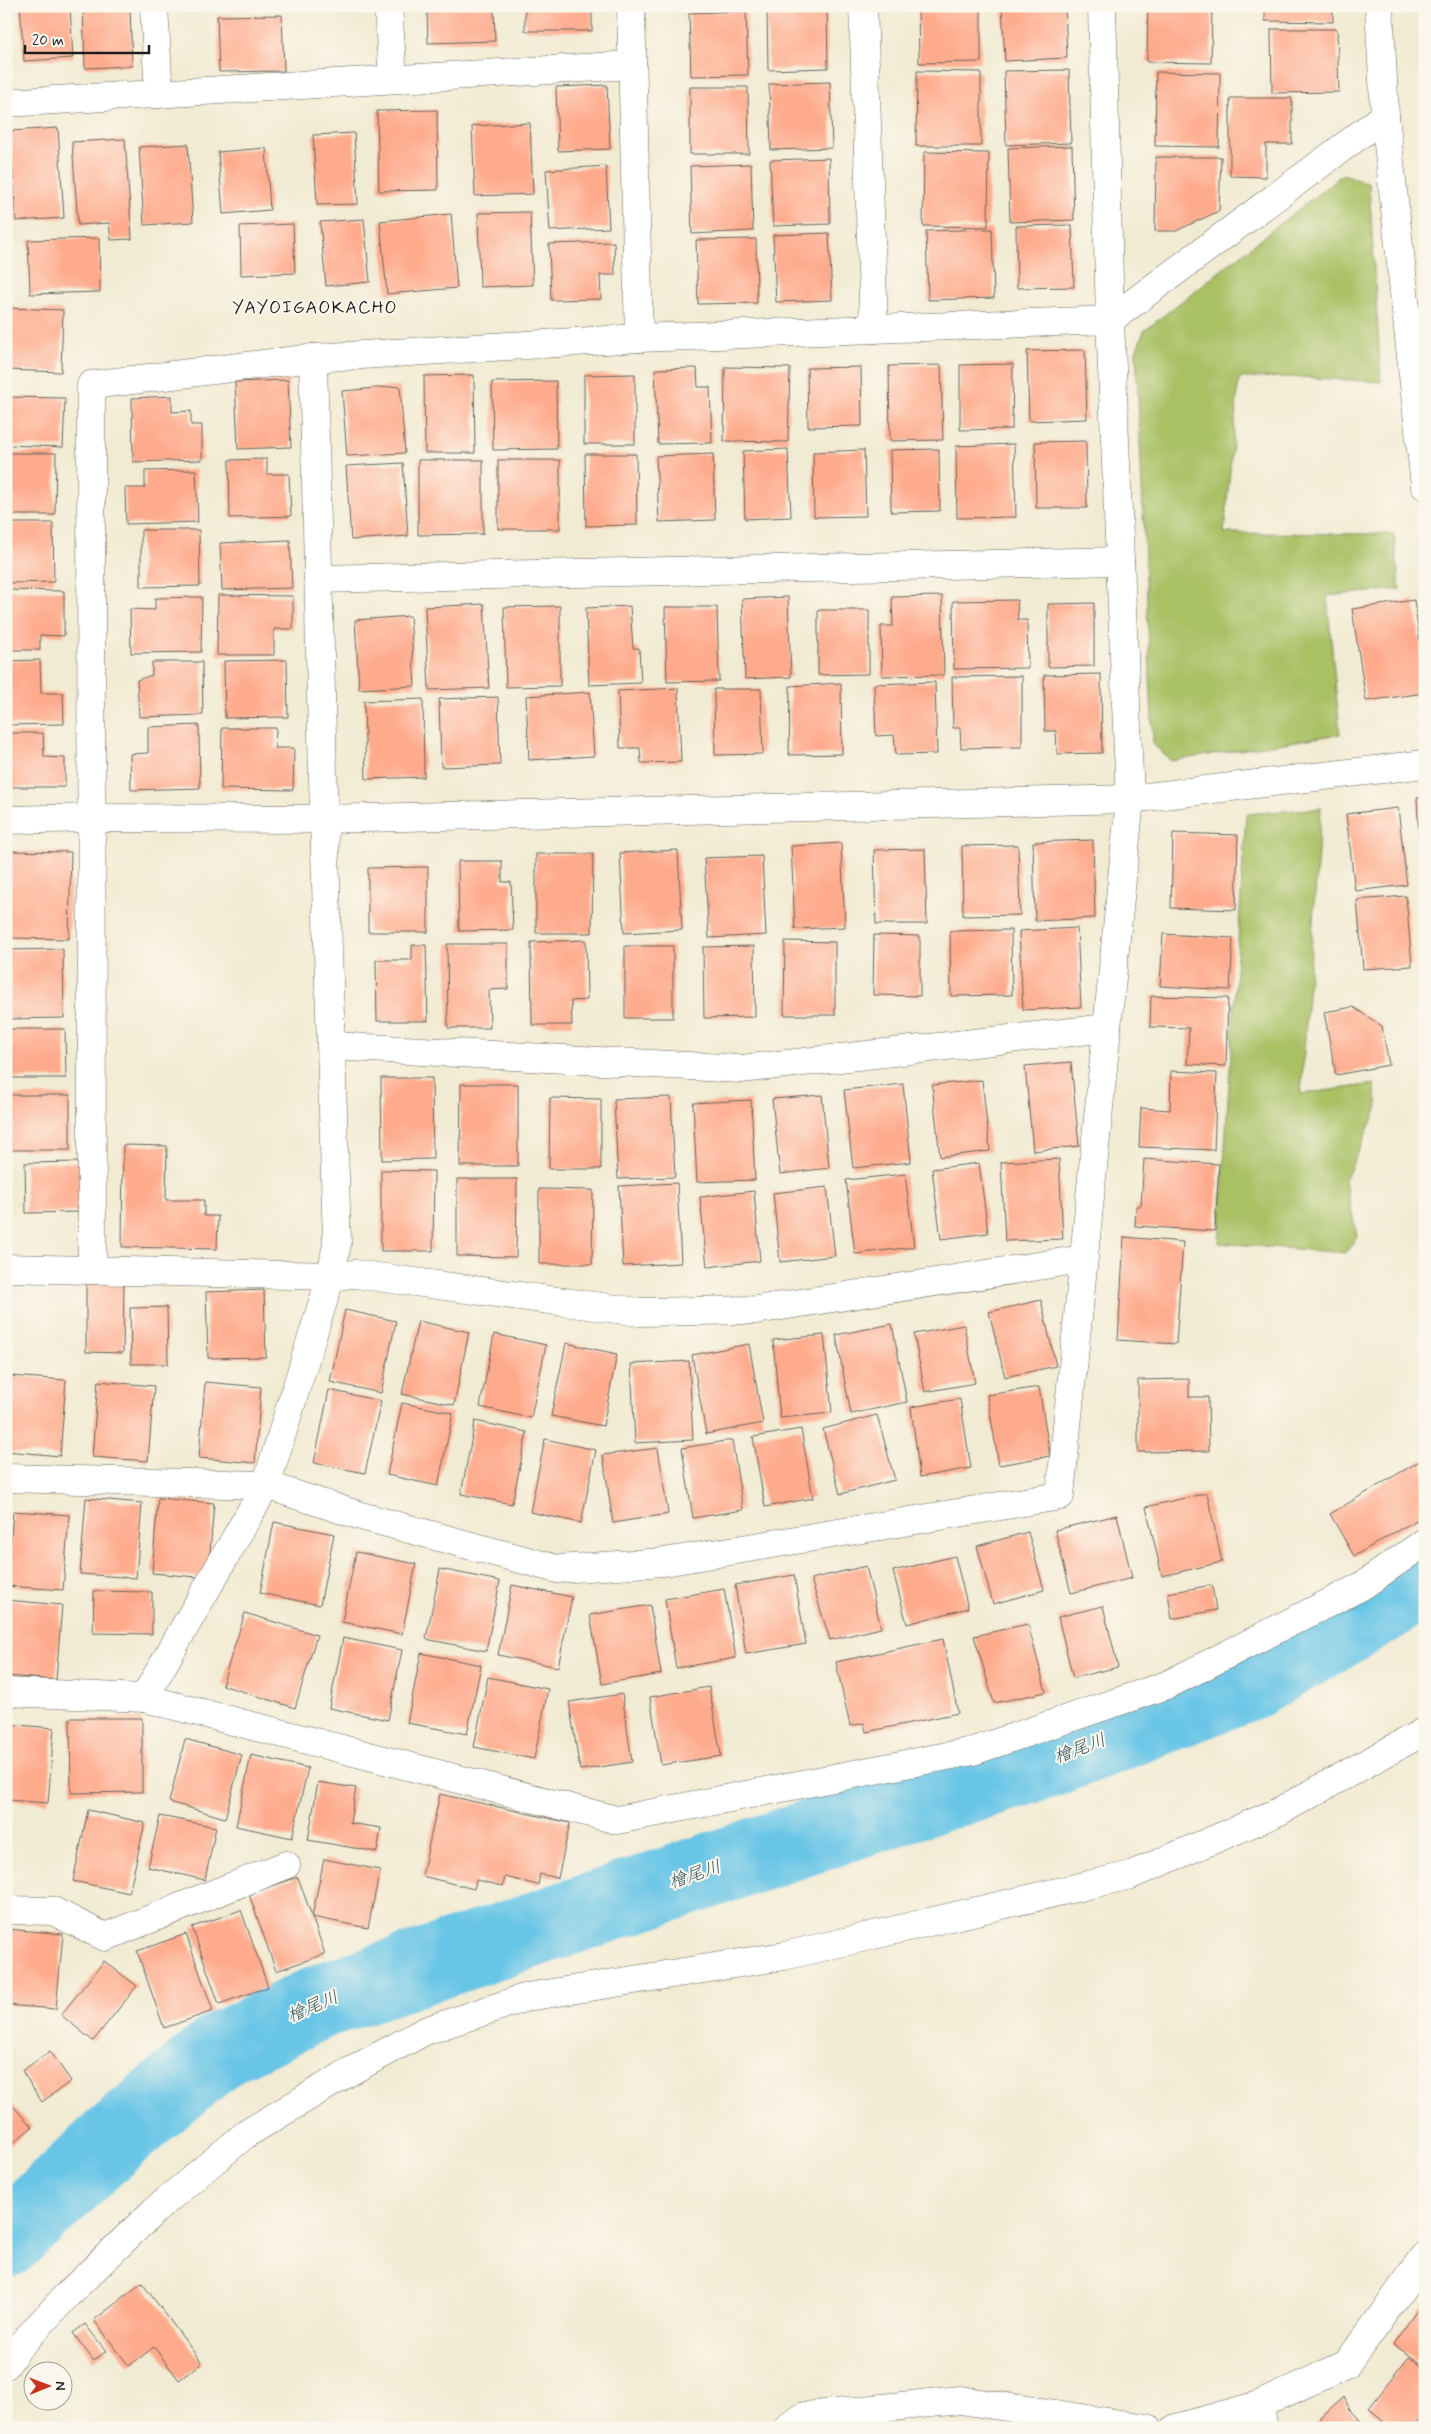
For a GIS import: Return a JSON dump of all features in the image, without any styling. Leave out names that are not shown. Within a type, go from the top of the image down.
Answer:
[{"type":"street","points":[[154,6],[159,94]]},
{"type":"street","points":[[388,6],[393,79]]},
{"type":"street","points":[[631,6],[639,338]]},
{"type":"street","points":[[863,6],[874,329]]},
{"type":"street","points":[[6,1478],[266,1485],[361,1516],[557,1569],[664,1562],[1060,1496],[1130,799],[1110,320],[1102,6]]},
{"type":"street","points":[[1379,6],[1385,116],[1425,486]]},
{"type":"street","points":[[6,103],[632,65]]},
{"type":"street","points":[[92,1270],[91,385],[313,358],[639,338],[1110,320],[1385,116]]},
{"type":"street","points":[[144,1698],[266,1485],[331,1276],[337,1243],[324,820],[313,358]]},
{"type":"street","points":[[318,580],[1120,562]]},
{"type":"street","points":[[6,820],[91,818],[324,820],[1130,799],[1425,764]]},
{"type":"street","points":[[332,1046],[741,1069],[1107,1028]]},
{"type":"street","points":[[6,1268],[331,1276],[355,1274],[639,1312],[756,1310],[1083,1259]]},
{"type":"street","points":[[6,1692],[144,1698],[616,1820],[973,1751],[1167,1685],[1362,1586],[1425,1542]]},
{"type":"street","points":[[6,2365],[18,2348],[68,2294],[154,2211],[246,2134],[351,2071],[425,2031],[527,1997],[784,1956],[1131,1875],[1278,1812],[1425,1731]]},
{"type":"street","points":[[6,1910],[53,1911],[105,1937],[286,1864]]},
{"type":"street","points":[[1176,2428],[1262,2416],[1347,2364],[1425,2256]]},
{"type":"street","points":[[787,2428],[805,2416],[960,2400],[1148,2428]]},
{"type":"green space","points":[[1343,174],[1369,183],[1381,382],[1298,377],[1239,378],[1224,533],[1394,534],[1400,589],[1327,596],[1340,734],[1171,761],[1153,744],[1136,351],[1144,331]]},
{"type":"green space","points":[[1321,808],[1301,1094],[1374,1084],[1378,1107],[1345,1181],[1357,1236],[1346,1253],[1219,1243],[1246,814]]},
{"type":"building","points":[[6,6],[8,6],[11,63],[6,63]]},
{"type":"building","points":[[20,6],[70,6],[73,58],[24,61]]},
{"type":"building","points":[[83,6],[130,6],[132,66],[85,68]]},
{"type":"building","points":[[427,6],[494,6],[495,41],[428,43]]},
{"type":"building","points":[[525,6],[592,6],[592,31],[525,31]]},
{"type":"building","points":[[767,6],[827,6],[828,68],[768,70]]},
{"type":"building","points":[[918,6],[981,6],[981,62],[919,63]]},
{"type":"building","points":[[1002,6],[1065,6],[1067,58],[1005,61]]},
{"type":"building","points":[[1148,6],[1212,6],[1211,63],[1147,62]]},
{"type":"building","points":[[1265,6],[1333,6],[1333,22],[1265,21]]},
{"type":"building","points":[[746,11],[748,75],[691,76],[689,13]]},
{"type":"building","points":[[282,15],[284,71],[219,72],[217,16]]},
{"type":"building","points":[[1271,29],[1337,29],[1339,92],[1272,93]]},
{"type":"building","points":[[1069,70],[1071,143],[1006,145],[1004,71]]},
{"type":"building","points":[[917,71],[981,72],[981,146],[916,146]]},
{"type":"building","points":[[1156,72],[1220,73],[1219,147],[1155,146]]},
{"type":"building","points":[[830,82],[832,148],[771,150],[769,84]]},
{"type":"building","points":[[607,85],[610,149],[558,151],[556,87]]},
{"type":"building","points":[[690,87],[748,87],[749,154],[690,154]]},
{"type":"building","points":[[1230,98],[1292,98],[1292,144],[1266,144],[1266,177],[1230,176]]},
{"type":"building","points":[[437,110],[438,190],[379,191],[377,111]]},
{"type":"building","points":[[530,123],[533,194],[475,196],[472,126]]},
{"type":"building","points":[[58,128],[64,218],[16,221],[10,131]]},
{"type":"building","points":[[354,133],[358,204],[317,205],[313,135]]},
{"type":"building","points":[[125,139],[132,239],[111,240],[109,223],[78,225],[72,142]]},
{"type":"building","points":[[188,144],[193,222],[144,225],[139,147]]},
{"type":"building","points":[[1072,146],[1074,220],[1010,222],[1008,148]]},
{"type":"building","points":[[266,148],[270,210],[223,214],[218,152]]},
{"type":"building","points":[[924,152],[989,153],[988,227],[923,226]]},
{"type":"building","points":[[1156,157],[1221,157],[1219,211],[1176,231],[1155,231]]},
{"type":"building","points":[[829,158],[830,224],[773,226],[770,160]]},
{"type":"building","points":[[751,164],[753,231],[692,234],[690,166]]},
{"type":"building","points":[[606,166],[609,228],[550,231],[546,170]]},
{"type":"building","points":[[530,212],[533,285],[480,287],[478,213]]},
{"type":"building","points":[[451,214],[457,288],[387,294],[380,221]]},
{"type":"building","points":[[364,219],[370,282],[326,286],[320,222]]},
{"type":"building","points":[[293,224],[295,273],[241,275],[240,226]]},
{"type":"building","points":[[1072,225],[1074,287],[1017,288],[1016,226]]},
{"type":"building","points":[[992,229],[994,298],[928,300],[926,231]]},
{"type":"building","points":[[829,233],[832,300],[776,302],[773,235]]},
{"type":"building","points":[[99,238],[100,292],[30,294],[28,240]]},
{"type":"building","points":[[756,239],[757,303],[698,304],[696,240]]},
{"type":"building","points":[[614,242],[615,275],[600,275],[601,299],[551,300],[549,244]]},
{"type":"building","points":[[6,308],[63,310],[61,372],[6,370]]},
{"type":"building","points":[[1085,350],[1087,419],[1029,421],[1027,351]]},
{"type":"building","points":[[1013,364],[1012,429],[960,430],[960,365]]},
{"type":"building","points":[[941,365],[943,440],[890,441],[889,366]]},
{"type":"building","points":[[725,367],[790,368],[788,442],[724,441]]},
{"type":"building","points":[[861,367],[862,426],[808,427],[807,368]]},
{"type":"building","points":[[697,368],[698,387],[710,387],[712,443],[658,444],[655,369]]},
{"type":"building","points":[[635,374],[635,444],[584,444],[584,375]]},
{"type":"building","points":[[474,375],[475,453],[425,453],[424,376]]},
{"type":"building","points":[[288,380],[291,447],[238,449],[235,382]]},
{"type":"building","points":[[556,381],[557,449],[493,450],[492,382]]},
{"type":"building","points":[[400,386],[405,453],[347,456],[342,391]]},
{"type":"building","points":[[172,396],[172,412],[191,411],[191,425],[202,425],[202,460],[133,462],[132,398]]},
{"type":"building","points":[[6,397],[65,398],[63,447],[6,445]]},
{"type":"building","points":[[1086,441],[1087,508],[1036,508],[1035,442]]},
{"type":"building","points":[[1014,444],[1016,517],[957,518],[956,446]]},
{"type":"building","points":[[788,449],[791,517],[745,519],[743,451]]},
{"type":"building","points":[[939,449],[940,511],[891,512],[890,450]]},
{"type":"building","points":[[864,450],[866,516],[814,517],[813,452]]},
{"type":"building","points":[[6,453],[56,453],[55,515],[6,515]]},
{"type":"building","points":[[585,454],[636,454],[637,525],[586,526]]},
{"type":"building","points":[[713,454],[715,520],[659,522],[656,456]]},
{"type":"building","points":[[267,459],[267,474],[289,474],[291,516],[230,518],[229,460]]},
{"type":"building","points":[[418,460],[483,460],[483,534],[418,535]]},
{"type":"building","points":[[498,460],[560,460],[560,529],[498,529]]},
{"type":"building","points":[[403,463],[408,536],[351,540],[346,466]]},
{"type":"building","points":[[196,470],[198,522],[126,524],[125,488],[145,488],[145,471]]},
{"type":"building","points":[[6,523],[53,523],[54,582],[6,583]]},
{"type":"building","points":[[141,530],[199,530],[200,586],[141,587]]},
{"type":"building","points":[[290,540],[292,588],[222,590],[220,543]]},
{"type":"building","points":[[6,590],[64,591],[64,636],[40,635],[40,650],[6,650]]},
{"type":"building","points":[[218,595],[293,596],[293,629],[274,629],[274,655],[217,655]]},
{"type":"building","points":[[942,596],[944,675],[882,676],[881,626],[893,626],[892,597]]},
{"type":"building","points":[[202,597],[201,652],[131,653],[130,609],[155,610],[155,598]]},
{"type":"building","points":[[788,597],[791,677],[745,679],[742,599]]},
{"type":"building","points":[[1017,600],[1018,620],[1027,620],[1028,668],[954,669],[953,601]]},
{"type":"building","points":[[1414,600],[1425,677],[1425,693],[1366,701],[1352,609]]},
{"type":"building","points":[[1094,603],[1094,666],[1048,667],[1048,604]]},
{"type":"building","points":[[484,604],[489,688],[429,690],[425,607]]},
{"type":"building","points":[[560,606],[560,686],[506,687],[504,607]]},
{"type":"building","points":[[630,606],[633,648],[639,648],[641,683],[589,685],[586,608]]},
{"type":"building","points":[[665,607],[717,607],[719,681],[667,682]]},
{"type":"building","points":[[818,610],[869,610],[869,674],[818,675]]},
{"type":"building","points":[[410,616],[415,686],[359,689],[355,620]]},
{"type":"building","points":[[40,660],[41,693],[63,693],[64,724],[6,725],[6,661]]},
{"type":"building","points":[[287,660],[288,717],[225,718],[224,661]]},
{"type":"building","points":[[152,662],[202,662],[203,715],[139,717],[137,680],[152,675]]},
{"type":"building","points":[[1101,674],[1102,753],[1057,754],[1056,731],[1045,731],[1044,675]]},
{"type":"building","points":[[1022,676],[1022,747],[961,748],[960,728],[953,728],[952,677]]},
{"type":"building","points":[[935,682],[937,754],[896,755],[894,735],[876,736],[874,684]]},
{"type":"building","points":[[841,683],[842,754],[789,755],[790,686]]},
{"type":"building","points":[[678,688],[681,762],[641,763],[640,748],[620,748],[618,691]]},
{"type":"building","points":[[714,689],[761,689],[763,754],[715,755]]},
{"type":"building","points":[[590,692],[594,756],[529,760],[526,696]]},
{"type":"building","points":[[498,697],[500,765],[441,767],[439,699]]},
{"type":"building","points":[[423,699],[424,777],[366,779],[364,701]]},
{"type":"building","points":[[199,725],[200,788],[131,790],[130,754],[148,753],[148,727]]},
{"type":"building","points":[[222,728],[276,728],[275,748],[294,748],[293,790],[221,789]]},
{"type":"building","points":[[6,733],[43,733],[44,757],[65,758],[65,787],[6,787]]},
{"type":"building","points":[[1417,798],[1425,798],[1425,878],[1421,878]]},
{"type":"building","points":[[1398,808],[1407,885],[1355,891],[1346,814]]},
{"type":"building","points":[[1173,833],[1238,835],[1236,910],[1171,908]]},
{"type":"building","points":[[1093,840],[1095,918],[1035,921],[1033,842]]},
{"type":"building","points":[[841,843],[845,927],[795,929],[791,846]]},
{"type":"building","points":[[1018,845],[1020,915],[963,916],[962,846]]},
{"type":"building","points":[[925,849],[927,924],[876,924],[874,850]]},
{"type":"building","points":[[678,850],[682,930],[624,933],[620,853]]},
{"type":"building","points":[[6,851],[71,852],[69,939],[6,938]]},
{"type":"building","points":[[536,854],[593,854],[592,933],[536,933]]},
{"type":"building","points":[[762,856],[766,935],[709,938],[704,858]]},
{"type":"building","points":[[458,861],[502,861],[502,882],[511,882],[513,930],[459,931]]},
{"type":"building","points":[[428,867],[428,932],[368,932],[368,868]]},
{"type":"building","points":[[1406,896],[1412,966],[1363,969],[1357,900]]},
{"type":"building","points":[[1077,928],[1081,1007],[1023,1010],[1019,931]]},
{"type":"building","points":[[1011,930],[1012,995],[951,996],[950,931]]},
{"type":"building","points":[[1163,934],[1233,938],[1230,990],[1160,986]]},
{"type":"building","points":[[874,935],[920,936],[920,996],[873,995]]},
{"type":"building","points":[[586,940],[587,1000],[571,1001],[572,1025],[532,1025],[531,942]]},
{"type":"building","points":[[785,941],[835,942],[835,1015],[784,1015]]},
{"type":"building","points":[[447,944],[508,944],[508,989],[489,990],[490,1028],[448,1028]]},
{"type":"building","points":[[412,945],[426,945],[428,1021],[377,1021],[376,960],[412,960]]},
{"type":"building","points":[[625,946],[673,946],[673,1018],[625,1018]]},
{"type":"building","points":[[754,946],[755,1017],[704,1018],[703,947]]},
{"type":"building","points":[[63,949],[64,1018],[6,1019],[6,950]]},
{"type":"building","points":[[1151,996],[1228,998],[1226,1066],[1187,1064],[1189,1028],[1150,1027]]},
{"type":"building","points":[[1353,1007],[1382,1026],[1389,1065],[1336,1075],[1324,1012]]},
{"type":"building","points":[[6,1029],[65,1029],[66,1078],[6,1078]]},
{"type":"building","points":[[1071,1062],[1079,1146],[1033,1151],[1025,1066]]},
{"type":"building","points":[[1171,1071],[1217,1073],[1214,1150],[1139,1147],[1141,1108],[1170,1110]]},
{"type":"building","points":[[381,1078],[432,1078],[433,1159],[382,1160]]},
{"type":"building","points":[[982,1080],[990,1151],[940,1157],[932,1085]]},
{"type":"building","points":[[461,1084],[518,1084],[518,1166],[460,1166]]},
{"type":"building","points":[[903,1084],[911,1162],[853,1168],[844,1090]]},
{"type":"building","points":[[6,1095],[70,1095],[70,1150],[6,1150]]},
{"type":"building","points":[[822,1095],[829,1168],[780,1174],[772,1099]]},
{"type":"building","points":[[671,1097],[675,1177],[618,1179],[614,1099]]},
{"type":"building","points":[[550,1098],[601,1099],[601,1169],[549,1169]]},
{"type":"building","points":[[751,1100],[755,1180],[697,1182],[693,1103]]},
{"type":"building","points":[[123,1145],[167,1146],[166,1200],[204,1200],[204,1216],[218,1216],[217,1249],[122,1247]]},
{"type":"building","points":[[1059,1159],[1063,1239],[1005,1241],[1001,1162]]},
{"type":"building","points":[[1144,1159],[1219,1164],[1215,1231],[1135,1226],[1136,1206],[1141,1206]]},
{"type":"building","points":[[79,1162],[80,1212],[26,1213],[25,1163]]},
{"type":"building","points":[[979,1163],[988,1233],[941,1239],[932,1169]]},
{"type":"building","points":[[381,1170],[434,1171],[433,1251],[381,1251]]},
{"type":"building","points":[[905,1174],[914,1247],[855,1254],[846,1180]]},
{"type":"building","points":[[457,1179],[517,1179],[516,1257],[457,1256]]},
{"type":"building","points":[[677,1183],[681,1263],[623,1266],[619,1186]]},
{"type":"building","points":[[827,1187],[835,1256],[780,1262],[773,1193]]},
{"type":"building","points":[[539,1189],[593,1190],[592,1264],[539,1264]]},
{"type":"building","points":[[754,1191],[760,1261],[707,1267],[700,1197]]},
{"type":"building","points":[[1124,1237],[1183,1242],[1176,1344],[1118,1340]]},
{"type":"building","points":[[86,1282],[124,1282],[123,1353],[86,1352]]},
{"type":"building","points":[[264,1290],[266,1357],[208,1358],[206,1292]]},
{"type":"building","points":[[1041,1300],[1056,1366],[1005,1377],[989,1312]]},
{"type":"building","points":[[167,1307],[168,1364],[131,1364],[130,1308]]},
{"type":"building","points":[[345,1310],[396,1321],[381,1393],[330,1382]]},
{"type":"building","points":[[418,1321],[469,1332],[454,1405],[402,1394]]},
{"type":"building","points":[[892,1324],[907,1402],[851,1414],[836,1335]]},
{"type":"building","points":[[964,1325],[975,1383],[925,1392],[914,1334]]},
{"type":"building","points":[[494,1334],[546,1345],[531,1418],[480,1407]]},
{"type":"building","points":[[824,1335],[832,1413],[780,1418],[773,1340]]},
{"type":"building","points":[[566,1343],[617,1354],[603,1426],[551,1416]]},
{"type":"building","points":[[749,1344],[763,1423],[706,1434],[692,1355]]},
{"type":"building","points":[[689,1361],[693,1440],[635,1443],[631,1364]]},
{"type":"building","points":[[10,1376],[66,1380],[60,1456],[6,1451]]},
{"type":"building","points":[[1189,1379],[1189,1397],[1208,1397],[1209,1451],[1138,1452],[1138,1380]]},
{"type":"building","points":[[98,1381],[154,1386],[148,1461],[92,1457]]},
{"type":"building","points":[[205,1382],[261,1387],[255,1463],[199,1458]]},
{"type":"building","points":[[1039,1387],[1050,1456],[999,1465],[987,1395]]},
{"type":"building","points":[[329,1390],[381,1401],[365,1473],[314,1463]]},
{"type":"building","points":[[960,1399],[971,1468],[920,1477],[911,1407]]},
{"type":"building","points":[[402,1403],[453,1413],[438,1486],[387,1475]]},
{"type":"building","points":[[877,1415],[895,1480],[840,1494],[823,1429]]},
{"type":"building","points":[[475,1421],[527,1432],[512,1504],[461,1494]]},
{"type":"building","points":[[801,1429],[813,1498],[765,1507],[753,1437]]},
{"type":"building","points":[[545,1439],[596,1450],[581,1523],[530,1512]]},
{"type":"building","points":[[732,1440],[743,1510],[693,1518],[682,1448]]},
{"type":"building","points":[[658,1448],[668,1514],[613,1523],[603,1455]]},
{"type":"building","points":[[1423,1459],[1425,1515],[1354,1556],[1330,1514]]},
{"type":"building","points":[[1207,1493],[1222,1562],[1162,1576],[1146,1507]]},
{"type":"building","points":[[86,1498],[142,1503],[136,1578],[80,1574]]},
{"type":"building","points":[[158,1498],[214,1503],[208,1578],[152,1573]]},
{"type":"building","points":[[13,1511],[69,1515],[63,1590],[7,1586]]},
{"type":"building","points":[[1117,1515],[1132,1578],[1071,1593],[1055,1530]]},
{"type":"building","points":[[274,1522],[334,1534],[320,1605],[260,1593]]},
{"type":"building","points":[[1028,1532],[1044,1590],[993,1604],[977,1546]]},
{"type":"building","points":[[356,1552],[416,1564],[402,1634],[342,1622]]},
{"type":"building","points":[[955,1556],[968,1608],[907,1624],[893,1571]]},
{"type":"building","points":[[866,1566],[881,1628],[830,1640],[811,1579]]},
{"type":"building","points":[[440,1569],[500,1581],[486,1651],[426,1639]]},
{"type":"building","points":[[794,1575],[806,1644],[746,1654],[735,1585]]},
{"type":"building","points":[[512,1585],[572,1597],[558,1667],[498,1655]]},
{"type":"building","points":[[1212,1585],[1216,1610],[1172,1619],[1168,1593]]},
{"type":"building","points":[[724,1589],[736,1658],[676,1668],[665,1599]]},
{"type":"building","points":[[94,1591],[152,1592],[152,1634],[93,1633]]},
{"type":"building","points":[[6,1600],[62,1605],[56,1680],[6,1676]]},
{"type":"building","points":[[650,1605],[661,1674],[602,1684],[590,1615]]},
{"type":"building","points":[[1103,1606],[1118,1667],[1073,1678],[1058,1617]]},
{"type":"building","points":[[245,1613],[317,1635],[295,1708],[222,1685]]},
{"type":"building","points":[[1028,1624],[1046,1692],[994,1703],[974,1636]]},
{"type":"building","points":[[343,1638],[402,1650],[388,1720],[329,1708]]},
{"type":"building","points":[[943,1639],[958,1713],[866,1732],[864,1723],[850,1726],[836,1662]]},
{"type":"building","points":[[421,1653],[481,1665],[467,1734],[407,1723]]},
{"type":"building","points":[[488,1677],[548,1689],[534,1759],[474,1747]]},
{"type":"building","points":[[709,1687],[721,1756],[661,1765],[650,1697]]},
{"type":"building","points":[[622,1694],[632,1762],[580,1770],[569,1702]]},
{"type":"building","points":[[70,1718],[142,1718],[142,1792],[71,1793]]},
{"type":"building","points":[[6,1724],[54,1728],[48,1803],[6,1800]]},
{"type":"building","points":[[185,1739],[242,1755],[225,1818],[169,1802]]},
{"type":"building","points":[[251,1755],[308,1768],[292,1838],[236,1826]]},
{"type":"building","points":[[318,1782],[356,1788],[350,1823],[381,1828],[377,1852],[308,1840]]},
{"type":"building","points":[[440,1794],[570,1823],[558,1878],[540,1874],[538,1885],[505,1877],[503,1886],[476,1880],[474,1889],[422,1876]]},
{"type":"building","points":[[88,1810],[145,1823],[129,1893],[73,1881]]},
{"type":"building","points":[[160,1816],[216,1827],[205,1880],[148,1867]]},
{"type":"building","points":[[324,1859],[380,1870],[368,1928],[312,1917]]},
{"type":"building","points":[[298,1877],[325,1954],[276,1971],[249,1894]]},
{"type":"building","points":[[241,1910],[268,1987],[219,2004],[192,1927]]},
{"type":"building","points":[[7,1929],[63,1934],[56,2009],[6,2005]]},
{"type":"building","points":[[186,1934],[213,2011],[164,2028],[137,1951]]},
{"type":"building","points":[[104,1961],[137,1986],[93,2041],[61,2015]]},
{"type":"building","points":[[50,2051],[71,2081],[42,2102],[22,2071]]},
{"type":"building","points":[[6,2098],[32,2127],[6,2149]]},
{"type":"building","points":[[142,2283],[202,2363],[179,2380],[154,2347],[129,2366],[94,2320]]},
{"type":"building","points":[[1425,2299],[1425,2366],[1393,2344]]},
{"type":"building","points":[[85,2324],[106,2351],[94,2361],[73,2333]]},
{"type":"building","points":[[1409,2357],[1425,2369],[1425,2412],[1413,2428],[1378,2428],[1384,2420],[1369,2408]]},
{"type":"building","points":[[1344,2397],[1349,2408],[1367,2428],[1310,2428]]},
{"type":"waterway","name":"檜尾川","points":[[6,2240],[115,2138],[223,2048],[324,2000],[899,1807],[1045,1762],[1253,1681],[1384,1605],[1425,1575]]},
{"type":"district","name":"YAYOIGAOKACHO","points":[[315,308]]}]
